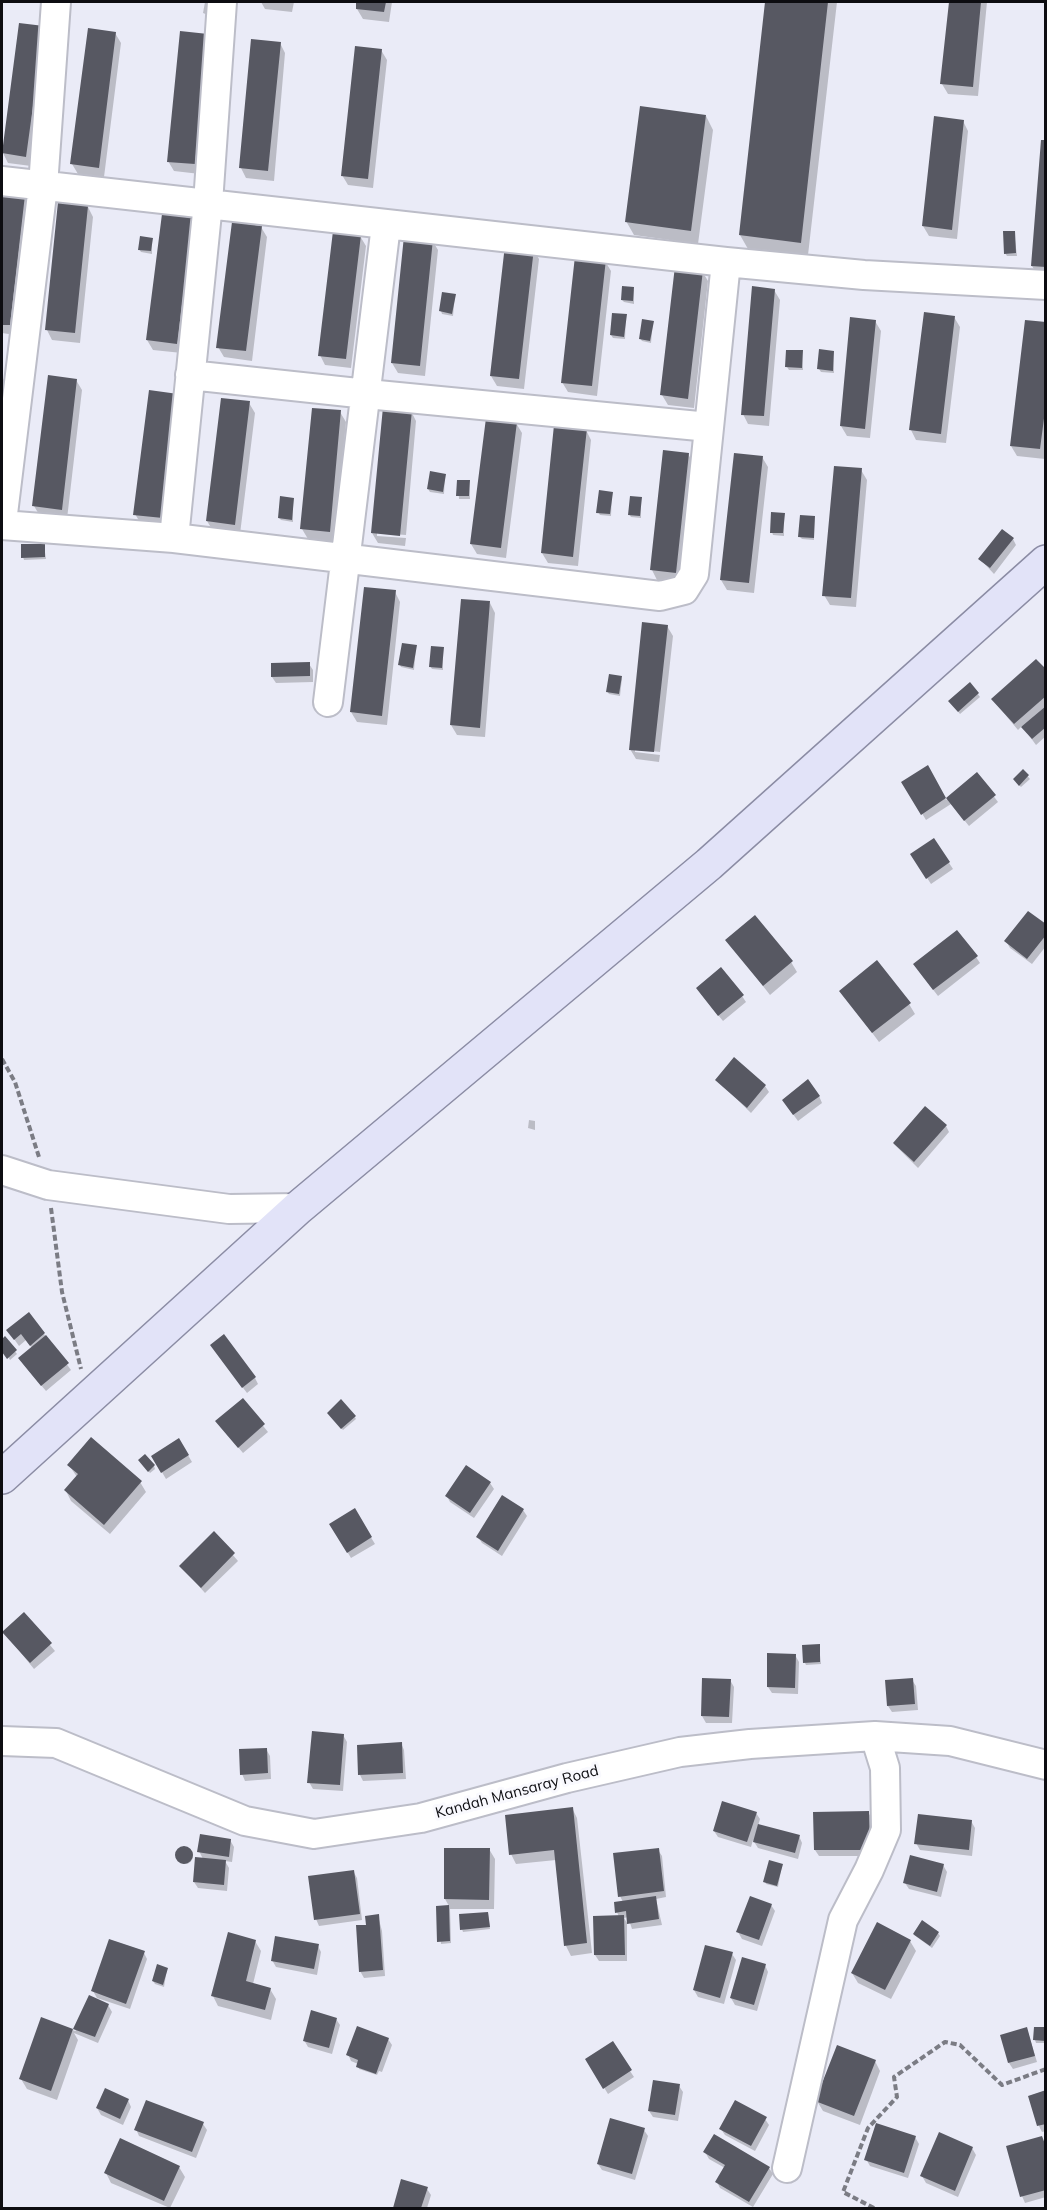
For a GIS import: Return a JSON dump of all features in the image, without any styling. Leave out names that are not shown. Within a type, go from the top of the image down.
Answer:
[{"type":"main road","points":[[2,1477],[137,1357],[298,1208],[709,864],[1046,562]]},
{"type":"street","points":[[56,2],[43,186],[2,523],[174,538],[660,596],[684,590],[694,574],[726,262]]},
{"type":"street","points":[[174,538],[208,203],[222,2]]},
{"type":"street","points":[[2,181],[726,262],[864,274],[1046,285]]},
{"type":"street","points":[[328,702],[348,558],[386,225]]},
{"type":"street","points":[[190,375],[709,427]]},
{"type":"street","points":[[2,1170],[48,1185],[229,1209],[298,1208]]},
{"type":"street","points":[[787,2168],[843,1920],[869,1870],[886,1830],[885,1768],[875,1736]]},
{"type":"street","name":"Kandah Mansaray Road","points":[[2,1741],[56,1743],[245,1821],[314,1834],[420,1818],[567,1778],[680,1752],[750,1744],[875,1736],[950,1741],[1045,1770]]},
{"type":"path","points":[[2,1059],[15,1082],[48,1185],[62,1292],[82,1373]]},
{"type":"path","points":[[874,2208],[843,2192],[868,2128],[897,2097],[894,2078],[945,2042],[960,2045],[1002,2085],[1046,2069]]},
{"type":"building","points":[[356,2],[386,2],[384,12],[356,9]]},
{"type":"building","points":[[765,2],[828,2],[801,243],[739,235]]},
{"type":"building","points":[[949,2],[981,2],[973,87],[940,84]]},
{"type":"building","points":[[19,23],[44,26],[26,157],[2,153]]},
{"type":"building","points":[[88,28],[116,32],[99,168],[70,164]]},
{"type":"building","points":[[180,31],[208,34],[195,164],[167,162]]},
{"type":"building","points":[[251,39],[281,42],[268,171],[239,168]]},
{"type":"building","points":[[355,46],[382,49],[368,179],[341,176]]},
{"type":"building","points":[[640,106],[706,115],[691,231],[625,222]]},
{"type":"building","points":[[934,116],[964,120],[952,230],[922,226]]},
{"type":"building","points":[[1041,140],[1046,140],[1046,267],[1031,266]]},
{"type":"building","points":[[2,192],[25,195],[10,325],[2,325]]},
{"type":"building","points":[[58,202],[88,206],[75,333],[45,330]]},
{"type":"building","points":[[162,214],[193,218],[177,344],[146,340]]},
{"type":"building","points":[[232,222],[262,226],[246,351],[216,348]]},
{"type":"building","points":[[333,231],[361,235],[346,359],[318,356]]},
{"type":"building","points":[[1003,231],[1015,231],[1016,253],[1004,254]]},
{"type":"building","points":[[140,236],[153,238],[151,251],[138,250]]},
{"type":"building","points":[[404,236],[433,239],[420,366],[391,363]]},
{"type":"building","points":[[505,245],[534,248],[519,379],[490,376]]},
{"type":"building","points":[[575,256],[606,259],[592,386],[561,383]]},
{"type":"building","points":[[675,266],[703,270],[688,399],[660,395]]},
{"type":"building","points":[[622,286],[634,287],[633,301],[621,300]]},
{"type":"building","points":[[752,286],[775,289],[764,416],[741,415]]},
{"type":"building","points":[[442,292],[456,294],[452,314],[439,311]]},
{"type":"building","points":[[924,312],[955,316],[941,434],[909,430]]},
{"type":"building","points":[[612,313],[627,314],[624,337],[610,335]]},
{"type":"building","points":[[850,317],[876,320],[865,429],[840,426]]},
{"type":"building","points":[[642,319],[654,321],[650,341],[639,339]]},
{"type":"building","points":[[1025,320],[1046,322],[1046,403],[1040,449],[1010,446]]},
{"type":"building","points":[[819,349],[834,351],[833,371],[817,369]]},
{"type":"building","points":[[786,350],[803,350],[802,368],[785,367]]},
{"type":"building","points":[[48,375],[77,379],[62,510],[32,506]]},
{"type":"building","points":[[149,390],[178,394],[163,518],[133,515]]},
{"type":"building","points":[[221,398],[250,401],[235,525],[206,521]]},
{"type":"building","points":[[383,407],[412,410],[400,536],[371,533]]},
{"type":"building","points":[[312,408],[341,410],[330,532],[300,529]]},
{"type":"building","points":[[486,418],[517,422],[501,548],[470,544]]},
{"type":"building","points":[[554,425],[587,428],[573,557],[541,553]]},
{"type":"building","points":[[663,450],[689,453],[676,573],[650,570]]},
{"type":"building","points":[[734,453],[763,456],[749,583],[720,580]]},
{"type":"building","points":[[834,466],[862,468],[851,598],[822,596]]},
{"type":"building","points":[[430,471],[446,474],[443,492],[427,489]]},
{"type":"building","points":[[457,480],[470,480],[469,496],[456,496]]},
{"type":"building","points":[[599,490],[613,492],[610,514],[596,513]]},
{"type":"building","points":[[280,496],[294,498],[292,520],[278,518]]},
{"type":"building","points":[[630,496],[642,497],[640,516],[628,515]]},
{"type":"building","points":[[771,512],[785,513],[783,533],[770,533]]},
{"type":"building","points":[[800,515],[815,516],[814,538],[798,537]]},
{"type":"building","points":[[1002,529],[1014,538],[990,568],[978,559]]},
{"type":"building","points":[[21,544],[45,544],[45,557],[21,558]]},
{"type":"building","points":[[364,587],[396,590],[382,716],[350,712]]},
{"type":"building","points":[[461,599],[490,601],[480,728],[450,725]]},
{"type":"building","points":[[642,622],[668,625],[654,752],[629,750]]},
{"type":"building","points":[[402,643],[417,645],[413,668],[398,665]]},
{"type":"building","points":[[431,646],[444,647],[442,668],[429,667]]},
{"type":"building","points":[[1036,659],[1046,669],[1046,696],[1014,724],[991,699]]},
{"type":"building","points":[[310,662],[310,676],[271,677],[271,663]]},
{"type":"building","points":[[609,674],[622,676],[619,694],[606,692]]},
{"type":"building","points":[[970,682],[979,693],[958,712],[948,701]]},
{"type":"building","points":[[1046,706],[1046,727],[1032,739],[1021,727]]},
{"type":"building","points":[[928,765],[946,798],[921,815],[901,782]]},
{"type":"building","points":[[1023,769],[1029,775],[1019,786],[1013,779]]},
{"type":"building","points":[[977,772],[996,795],[964,821],[946,798]]},
{"type":"building","points":[[934,838],[950,862],[926,879],[910,854]]},
{"type":"building","points":[[1028,911],[1046,924],[1046,935],[1027,959],[1004,941]]},
{"type":"building","points":[[755,915],[793,961],[763,986],[725,940]]},
{"type":"building","points":[[957,930],[978,956],[933,990],[913,964]]},
{"type":"building","points":[[877,960],[911,1003],[872,1033],[839,991]]},
{"type":"building","points":[[721,967],[744,995],[718,1016],[696,988]]},
{"type":"building","points":[[734,1057],[766,1085],[747,1108],[715,1080]]},
{"type":"building","points":[[808,1079],[820,1096],[793,1115],[782,1100]]},
{"type":"building","points":[[925,1106],[947,1125],[914,1162],[893,1143]]},
{"type":"building","points":[[29,1312],[45,1333],[30,1346],[21,1334],[14,1340],[6,1330]]},
{"type":"building","points":[[224,1334],[256,1377],[242,1388],[210,1345]]},
{"type":"building","points":[[46,1335],[69,1363],[41,1386],[18,1358]]},
{"type":"building","points":[[5,1336],[17,1350],[7,1359],[2,1352],[2,1339]]},
{"type":"building","points":[[243,1398],[265,1424],[238,1448],[215,1421]]},
{"type":"building","points":[[341,1399],[356,1416],[341,1429],[327,1413]]},
{"type":"building","points":[[91,1437],[142,1481],[104,1525],[64,1490],[78,1474],[67,1465]]},
{"type":"building","points":[[179,1438],[189,1455],[161,1473],[151,1456]]},
{"type":"building","points":[[145,1454],[155,1465],[148,1472],[138,1460]]},
{"type":"building","points":[[466,1465],[491,1482],[470,1513],[445,1496]]},
{"type":"building","points":[[502,1495],[524,1509],[498,1551],[476,1537]]},
{"type":"building","points":[[355,1508],[372,1537],[347,1553],[329,1524]]},
{"type":"building","points":[[214,1531],[235,1553],[201,1588],[179,1566]]},
{"type":"building","points":[[24,1612],[52,1643],[30,1663],[2,1632]]},
{"type":"building","points":[[820,1644],[820,1662],[803,1663],[802,1645]]},
{"type":"building","points":[[767,1653],[796,1654],[795,1688],[767,1687]]},
{"type":"building","points":[[702,1678],[731,1679],[729,1717],[701,1716]]},
{"type":"building","points":[[913,1678],[915,1704],[887,1706],[885,1680]]},
{"type":"building","points":[[312,1731],[344,1734],[340,1785],[307,1783]]},
{"type":"building","points":[[402,1742],[403,1773],[358,1775],[357,1745]]},
{"type":"building","points":[[267,1748],[268,1773],[240,1775],[239,1749]]},
{"type":"building","points":[[722,1801],[757,1812],[747,1842],[713,1831]]},
{"type":"building","points":[[573,1807],[587,1943],[564,1946],[554,1850],[509,1855],[505,1815]]},
{"type":"building","points":[[869,1811],[870,1850],[814,1850],[813,1812]]},
{"type":"building","points":[[918,1814],[972,1820],[969,1850],[914,1844]]},
{"type":"building","points":[[758,1824],[800,1835],[795,1853],[753,1842]]},
{"type":"building","points":[[200,1834],[231,1839],[229,1857],[197,1852]]},
{"type":"building","points":[[184,1846],[190,1849],[193,1855],[190,1861],[184,1864],[178,1861],[175,1855],[178,1849]]},
{"type":"building","points":[[444,1848],[490,1848],[489,1900],[444,1899]]},
{"type":"building","points":[[659,1848],[664,1891],[618,1897],[613,1853]]},
{"type":"building","points":[[910,1855],[944,1864],[937,1892],[903,1883]]},
{"type":"building","points":[[195,1857],[226,1860],[224,1885],[193,1882]]},
{"type":"building","points":[[769,1860],[783,1864],[777,1886],[763,1882]]},
{"type":"building","points":[[354,1870],[360,1914],[314,1920],[308,1876]]},
{"type":"building","points":[[656,1896],[659,1919],[627,1924],[626,1911],[615,1913],[614,1902]]},
{"type":"building","points":[[750,1896],[772,1904],[759,1940],[736,1932]]},
{"type":"building","points":[[449,1905],[450,1941],[437,1942],[436,1906]]},
{"type":"building","points":[[488,1912],[490,1927],[460,1930],[459,1914]]},
{"type":"building","points":[[379,1914],[383,1970],[359,1972],[356,1925],[366,1925],[365,1916]]},
{"type":"building","points":[[624,1915],[625,1955],[594,1955],[593,1916]]},
{"type":"building","points":[[922,1920],[939,1932],[930,1946],[913,1934]]},
{"type":"building","points":[[877,1922],[911,1940],[885,1990],[851,1973]]},
{"type":"building","points":[[228,1932],[256,1940],[246,1981],[271,1988],[265,2010],[211,1996]]},
{"type":"building","points":[[275,1936],[319,1944],[314,1969],[271,1961]]},
{"type":"building","points":[[109,1939],[145,1951],[126,2004],[91,1991]]},
{"type":"building","points":[[705,1945],[733,1952],[720,1998],[693,1990]]},
{"type":"building","points":[[742,1957],[766,1964],[754,2005],[730,1998]]},
{"type":"building","points":[[157,1964],[168,1968],[163,1985],[152,1981]]},
{"type":"building","points":[[89,1995],[109,2004],[95,2037],[73,2029]]},
{"type":"building","points":[[311,2010],[337,2018],[329,2048],[303,2041]]},
{"type":"building","points":[[41,2017],[73,2029],[51,2091],[19,2079]]},
{"type":"building","points":[[357,2026],[389,2038],[376,2074],[356,2067],[358,2060],[346,2055]]},
{"type":"building","points":[[1027,2027],[1035,2056],[1008,2063],[1000,2035]]},
{"type":"building","points":[[1034,2027],[1046,2027],[1046,2041],[1033,2040]]},
{"type":"building","points":[[613,2041],[632,2070],[603,2089],[585,2059]]},
{"type":"building","points":[[837,2045],[876,2060],[854,2116],[815,2101]]},
{"type":"building","points":[[653,2080],[680,2084],[675,2115],[648,2111]]},
{"type":"building","points":[[105,2088],[129,2099],[120,2119],[96,2108]]},
{"type":"building","points":[[1046,2090],[1046,2124],[1037,2126],[1028,2096]]},
{"type":"building","points":[[146,2100],[204,2122],[192,2152],[134,2130]]},
{"type":"building","points":[[735,2100],[767,2117],[751,2146],[719,2129]]},
{"type":"building","points":[[610,2118],[645,2128],[632,2174],[597,2164]]},
{"type":"building","points":[[876,2123],[916,2136],[904,2173],[864,2160]]},
{"type":"building","points":[[939,2132],[973,2147],[955,2191],[920,2176]]},
{"type":"building","points":[[714,2134],[770,2167],[749,2202],[715,2182],[725,2165],[703,2152]]},
{"type":"building","points":[[1042,2136],[1046,2147],[1046,2190],[1020,2197],[1006,2146]]},
{"type":"building","points":[[120,2138],[180,2166],[164,2201],[104,2173]]},
{"type":"building","points":[[401,2179],[428,2187],[421,2208],[393,2208]]}]
